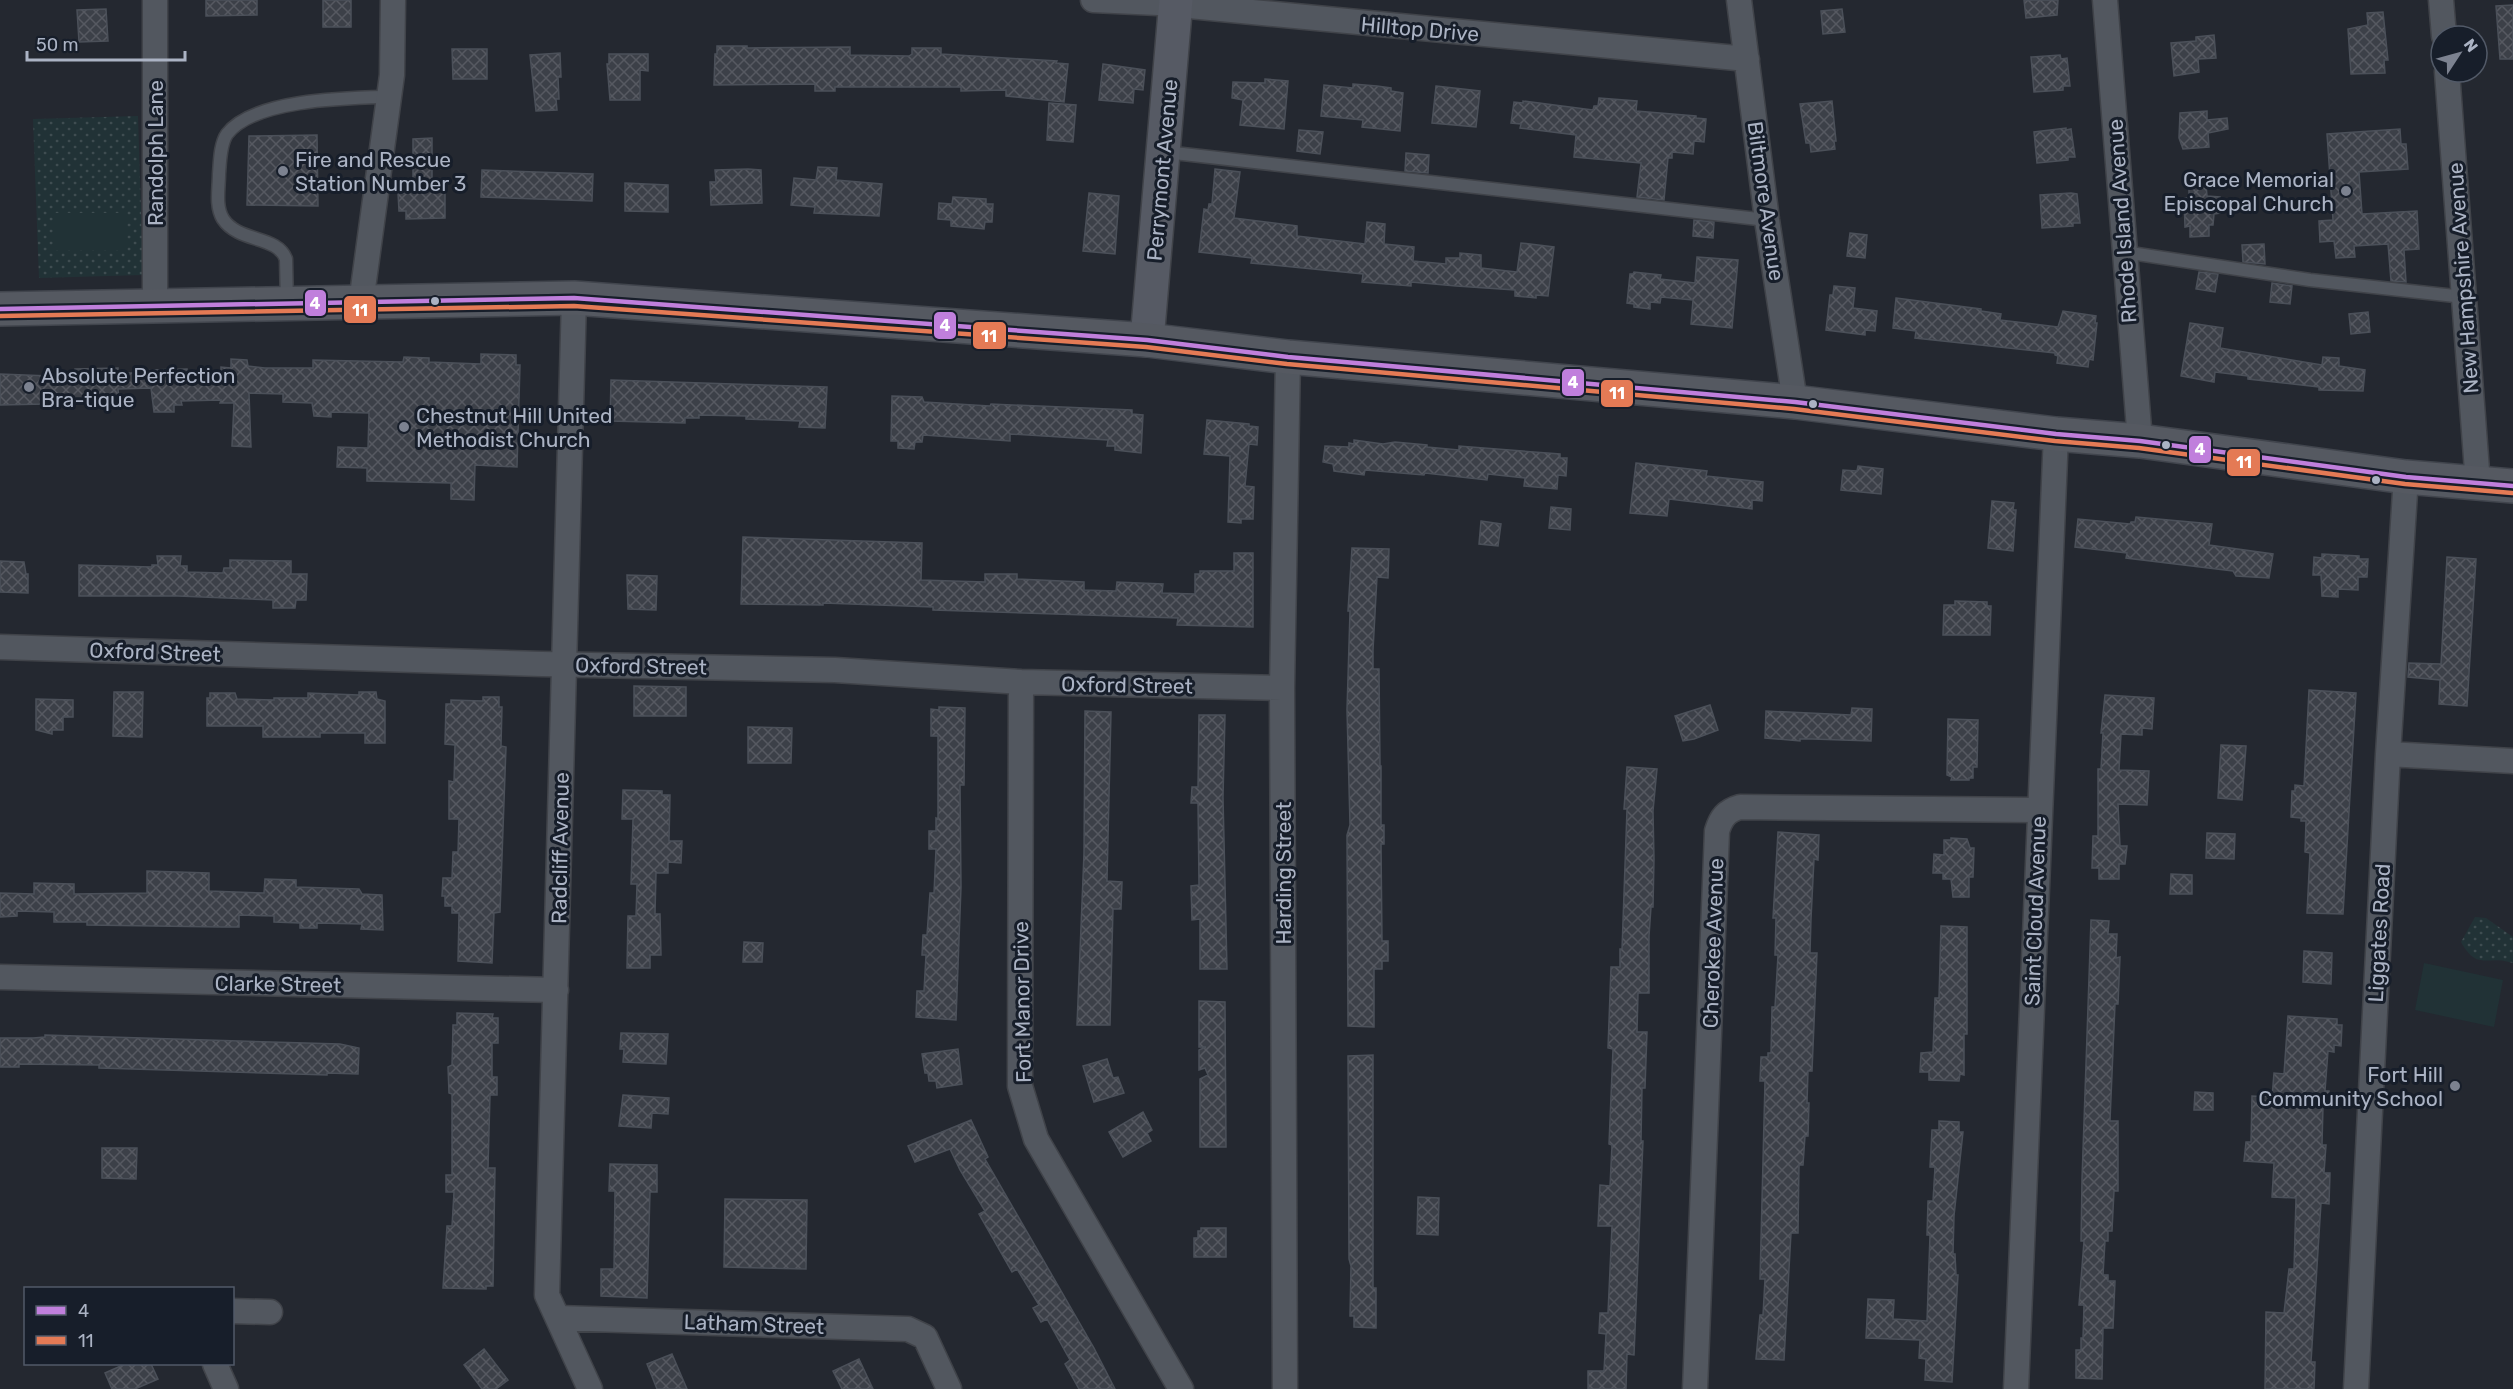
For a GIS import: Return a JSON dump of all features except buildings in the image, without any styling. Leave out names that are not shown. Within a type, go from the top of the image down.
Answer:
[{"type":"main road","points":[[0,309],[574,298],[1147,340],[1288,357],[1795,402],[2056,434],[2140,441],[2406,477],[2513,486]]},
{"type":"street","name":"Randolph Lane","points":[[155,0],[155,306]]},
{"type":"street","points":[[361,303],[392,75],[393,0]]},
{"type":"street","name":"Hilltop Drive","points":[[1093,0],[1176,3],[1747,59]]},
{"type":"street","name":"Biltmore Avenue","points":[[1739,0],[1767,220],[1795,402]]},
{"type":"street","name":"Rhode Island Avenue","points":[[2104,0],[2140,441]]},
{"type":"street","points":[[2441,0],[2443,24]]},
{"type":"street","name":"Perrymont Avenue","points":[[1147,340],[1176,3]]},
{"type":"street","name":"New Hampshire Avenue","points":[[2448,84],[2478,484]]},
{"type":"street","name":"Radcliff Avenue","points":[[574,298],[547,1295],[590,1389]]},
{"type":"street","name":"Harding Street","points":[[1286,1389],[1282,688],[1288,357]]},
{"type":"street","name":"Saint Cloud Avenue","points":[[2016,1389],[2056,434]]},
{"type":"street","name":"Liggates Road","points":[[2356,1389],[2388,754],[2406,477]]},
{"type":"street","name":"Oxford Street","points":[[0,647],[564,665],[836,670],[1021,682],[1282,688]]},
{"type":"street","name":"Fort Manor Drive","points":[[1021,682],[1020,1086],[1036,1139],[1181,1389]]},
{"type":"street","points":[[2388,754],[2513,761]]},
{"type":"street","name":"Cherokee Avenue","points":[[1695,1389],[1717,831],[1720,822],[1725,814],[1740,807],[2039,810]]},
{"type":"street","name":"Clarke Street","points":[[0,977],[556,990]]},
{"type":"street","points":[[234,1311],[270,1312]]},
{"type":"street","name":"Latham Street","points":[[558,1318],[908,1329],[925,1337],[949,1389]]},
{"type":"street","points":[[215,1365],[226,1389]]},
{"type":"lane","points":[[287,304],[284,253],[276,247],[233,231],[222,217],[218,204],[220,160],[225,136],[236,125],[251,116],[293,104],[389,97]]},
{"type":"lane","points":[[1163,152],[1767,220]]},
{"type":"lane","points":[[2124,252],[2310,280],[2464,297]]},
{"type":"shaded area","points":[[138,116],[143,275],[39,278],[33,119]]},
{"type":"shaded area","points":[[53,213],[125,213],[125,250],[53,250]]},
{"type":"shaded area","points":[[2475,917],[2486,918],[2513,937],[2513,963],[2478,959],[2467,951],[2461,942]]},
{"type":"shaded area","points":[[2424,963],[2503,980],[2494,1027],[2415,1010]]},
{"type":"transit line","name":"4","points":[[0,309],[574,298],[1147,340],[1288,357],[1795,402],[2056,434],[2140,441],[2406,477],[2513,486]]},
{"type":"transit line","name":"11","points":[[0,316],[574,306],[1146,347],[1287,364],[1794,409],[2055,441],[2139,448],[2405,484],[2512,493]]},
{"type":"place","name":"Fire and Rescue Station Number 3","points":[[283,171]]},
{"type":"place","name":"Grace Memorial Episcopal Church","points":[[2346,191]]},
{"type":"place","name":"Absolute Perfection Bra-tique","points":[[29,387]]},
{"type":"place","name":"Chestnut Hill United Methodist Church","points":[[404,427]]},
{"type":"place","name":"Fort Hill Community School","points":[[2455,1086]]}]
